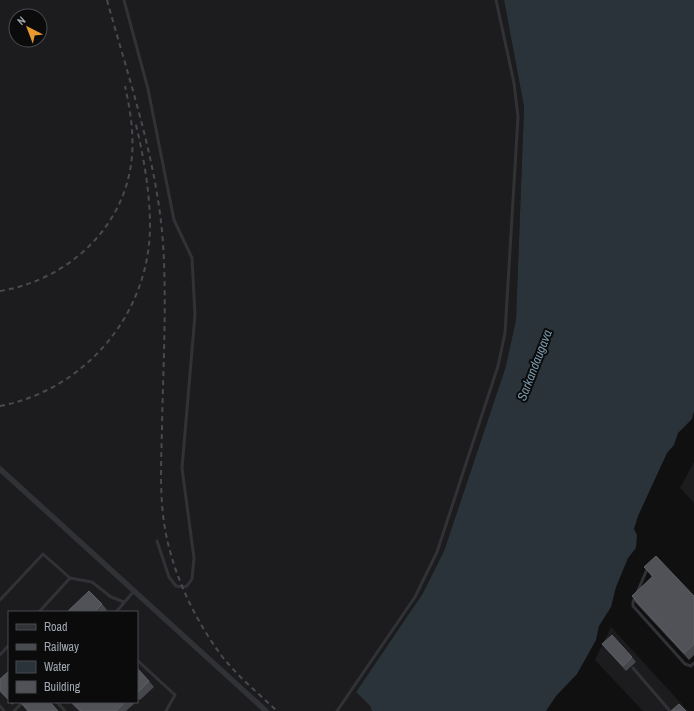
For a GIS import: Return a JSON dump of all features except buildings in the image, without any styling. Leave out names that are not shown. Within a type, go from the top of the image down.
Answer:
[{"type":"street","points":[[0,469],[266,711]]},
{"type":"lane","points":[[124,0],[148,89],[174,220],[192,258],[195,315],[182,468],[194,558],[192,579],[187,586],[176,586],[169,577],[157,541]]},
{"type":"lane","points":[[337,711],[415,597],[437,552],[498,366],[505,333],[518,117],[514,82],[496,0]]},
{"type":"lane","points":[[0,600],[43,554],[70,578],[92,582],[111,597],[124,602]]},
{"type":"lane","points":[[650,562],[633,602],[633,606],[685,664],[691,666],[694,663]]},
{"type":"lane","points":[[40,611],[70,578]]},
{"type":"lane","points":[[117,611],[134,591]]},
{"type":"lane","points":[[0,655],[8,646]]},
{"type":"lane","points":[[138,661],[175,695],[166,711]]},
{"type":"lane","points":[[633,668],[670,711]]},
{"type":"lane","points":[[14,711],[22,703]]},
{"type":"lane","points":[[58,703],[65,711]]},
{"type":"lane","points":[[0,706],[4,711]]},
{"type":"shaded area","points":[[0,0],[504,0],[524,107],[516,320],[505,369],[444,551],[423,593],[356,692],[370,706],[372,711],[0,711]]},
{"type":"shaded area","points":[[694,462],[694,503],[680,488]]},
{"type":"shaded area","points":[[611,627],[688,711],[643,711],[595,660]]},
{"type":"water","name":"Sarkandaugava","points":[[504,0],[694,0],[694,411],[692,419],[678,433],[674,445],[667,453],[638,516],[634,529],[637,535],[636,548],[628,558],[616,587],[611,607],[599,626],[596,640],[577,674],[556,696],[546,711],[372,711],[370,706],[356,692],[423,593],[444,551],[505,369],[516,320],[524,107]]},
{"type":"railway","points":[[107,0],[141,120],[155,181],[160,212],[165,290],[161,484],[164,525],[167,539],[181,585],[203,628],[221,655],[234,670],[277,711]]},
{"type":"railway","points":[[0,291],[25,285],[48,275],[70,262],[89,246],[106,227],[118,206],[127,182],[132,156],[131,121],[125,86]]},
{"type":"railway","points":[[0,406],[29,398],[55,386],[80,369],[101,349],[119,326],[133,301],[144,273],[150,230],[147,182],[142,150],[135,121]]}]
